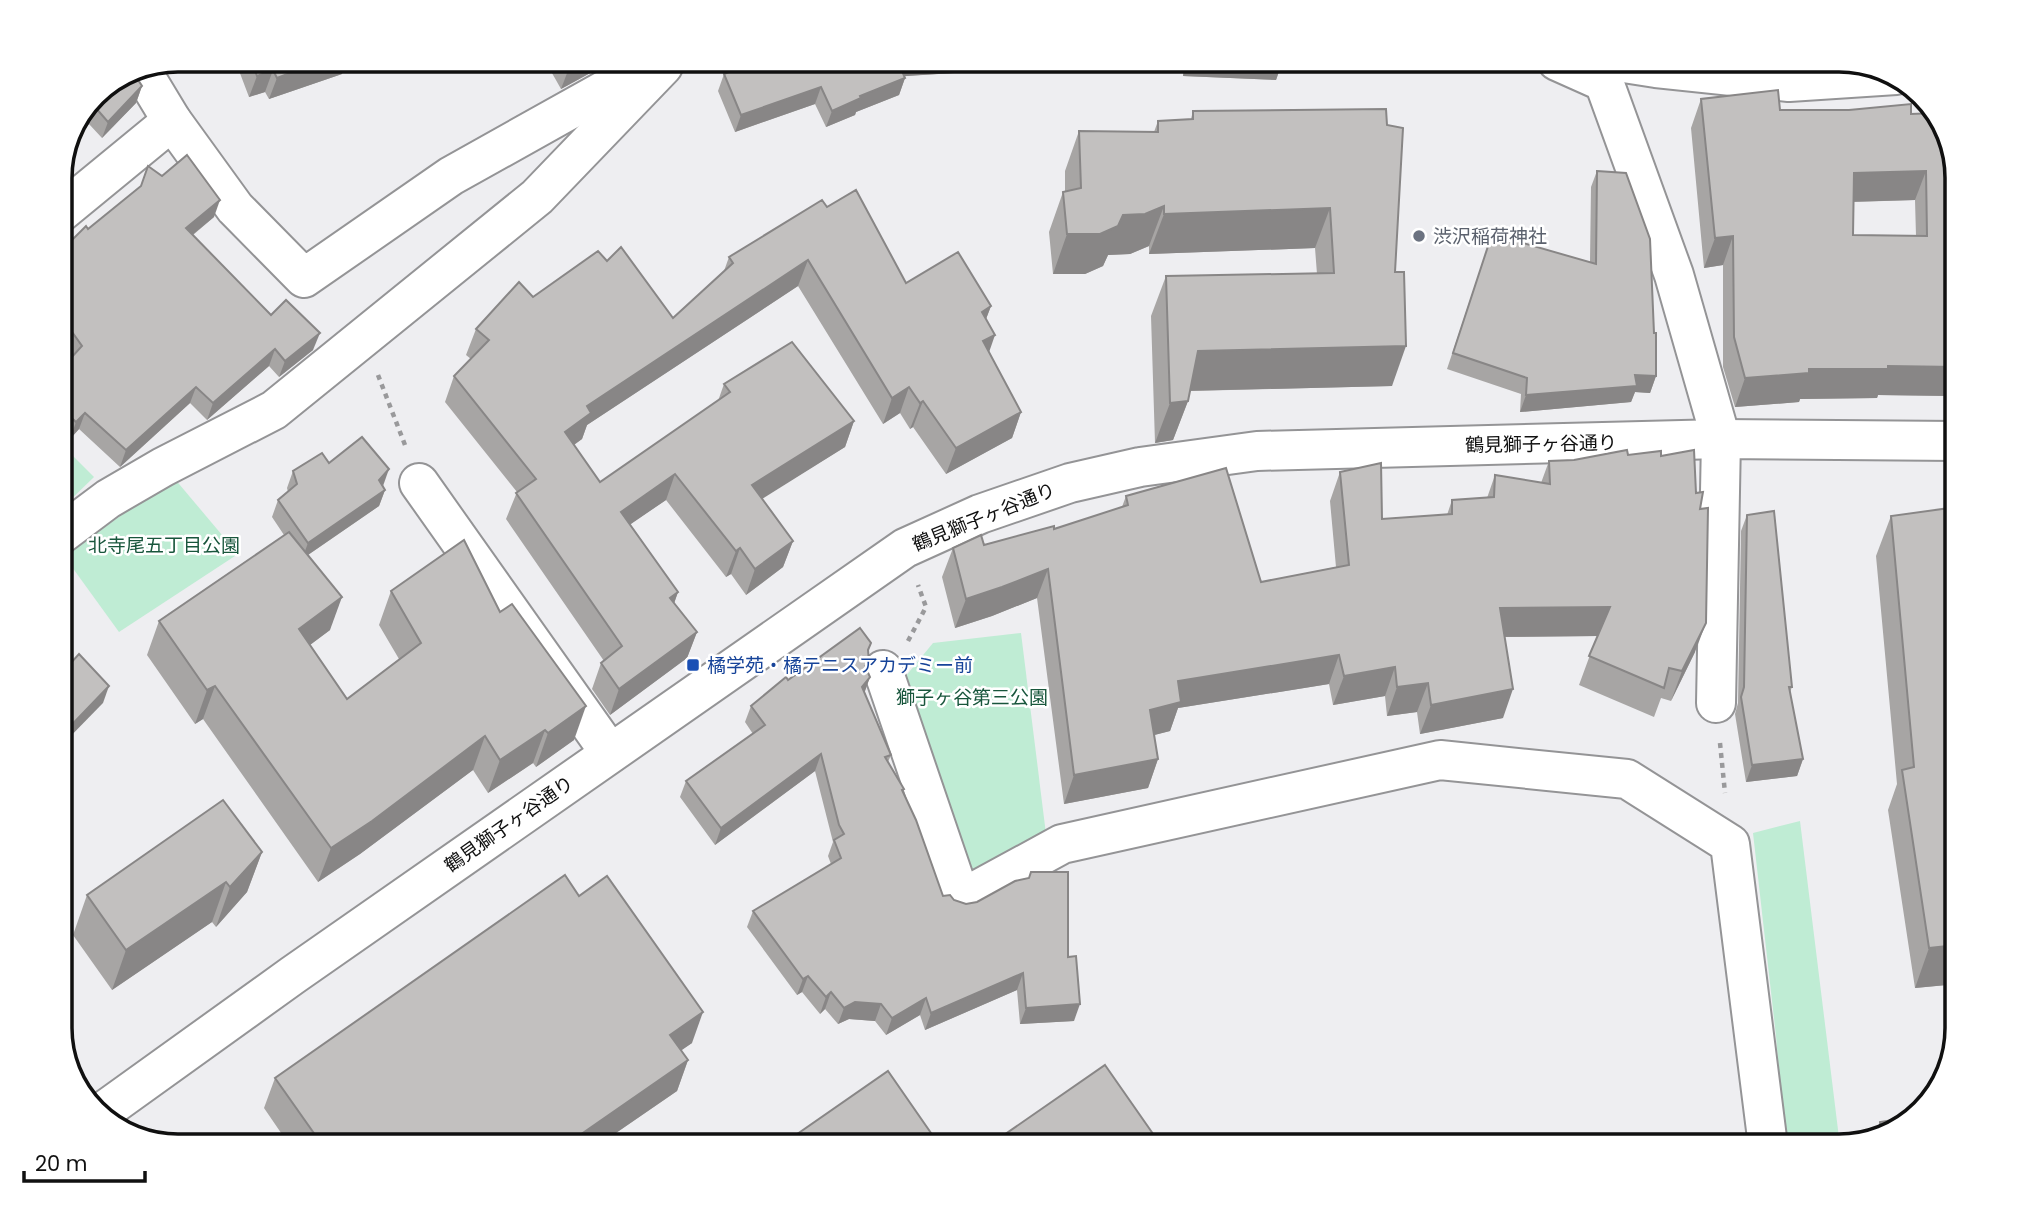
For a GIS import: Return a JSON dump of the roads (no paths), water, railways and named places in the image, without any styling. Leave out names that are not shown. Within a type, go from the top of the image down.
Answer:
[{"type":"street","points":[[146,77],[172,121],[235,208],[304,278],[451,176],[638,72]]},
{"type":"street","points":[[72,527],[119,492],[274,410],[537,197],[657,72]]},
{"type":"street","points":[[1582,72],[1604,82],[1674,275],[1721,439],[1716,704]]},
{"type":"street","points":[[1694,72],[1789,82],[1871,77]]},
{"type":"street","points":[[72,203],[172,121]]},
{"type":"street","name":"鶴見獅子ヶ谷通り","points":[[108,1108],[293,975],[905,548],[979,514],[1070,483],[1140,467],[1257,451],[1721,439],[1945,440]]},
{"type":"street","points":[[419,483],[610,753]]},
{"type":"street","points":[[883,670],[961,899],[1062,844],[1440,760],[1628,779],[1730,844],[1766,1134]]},
{"type":"place","name":"渋沢稲荷神社","points":[[1419,236]]},
{"type":"place","name":"橘学苑・橘テニスアカデミー前","points":[[693,665]]},
{"type":"park label","name":"北寺尾五丁目公園","points":[[164,545]]},
{"type":"park label","name":"獅子ヶ谷第三公園","points":[[972,697]]}]
